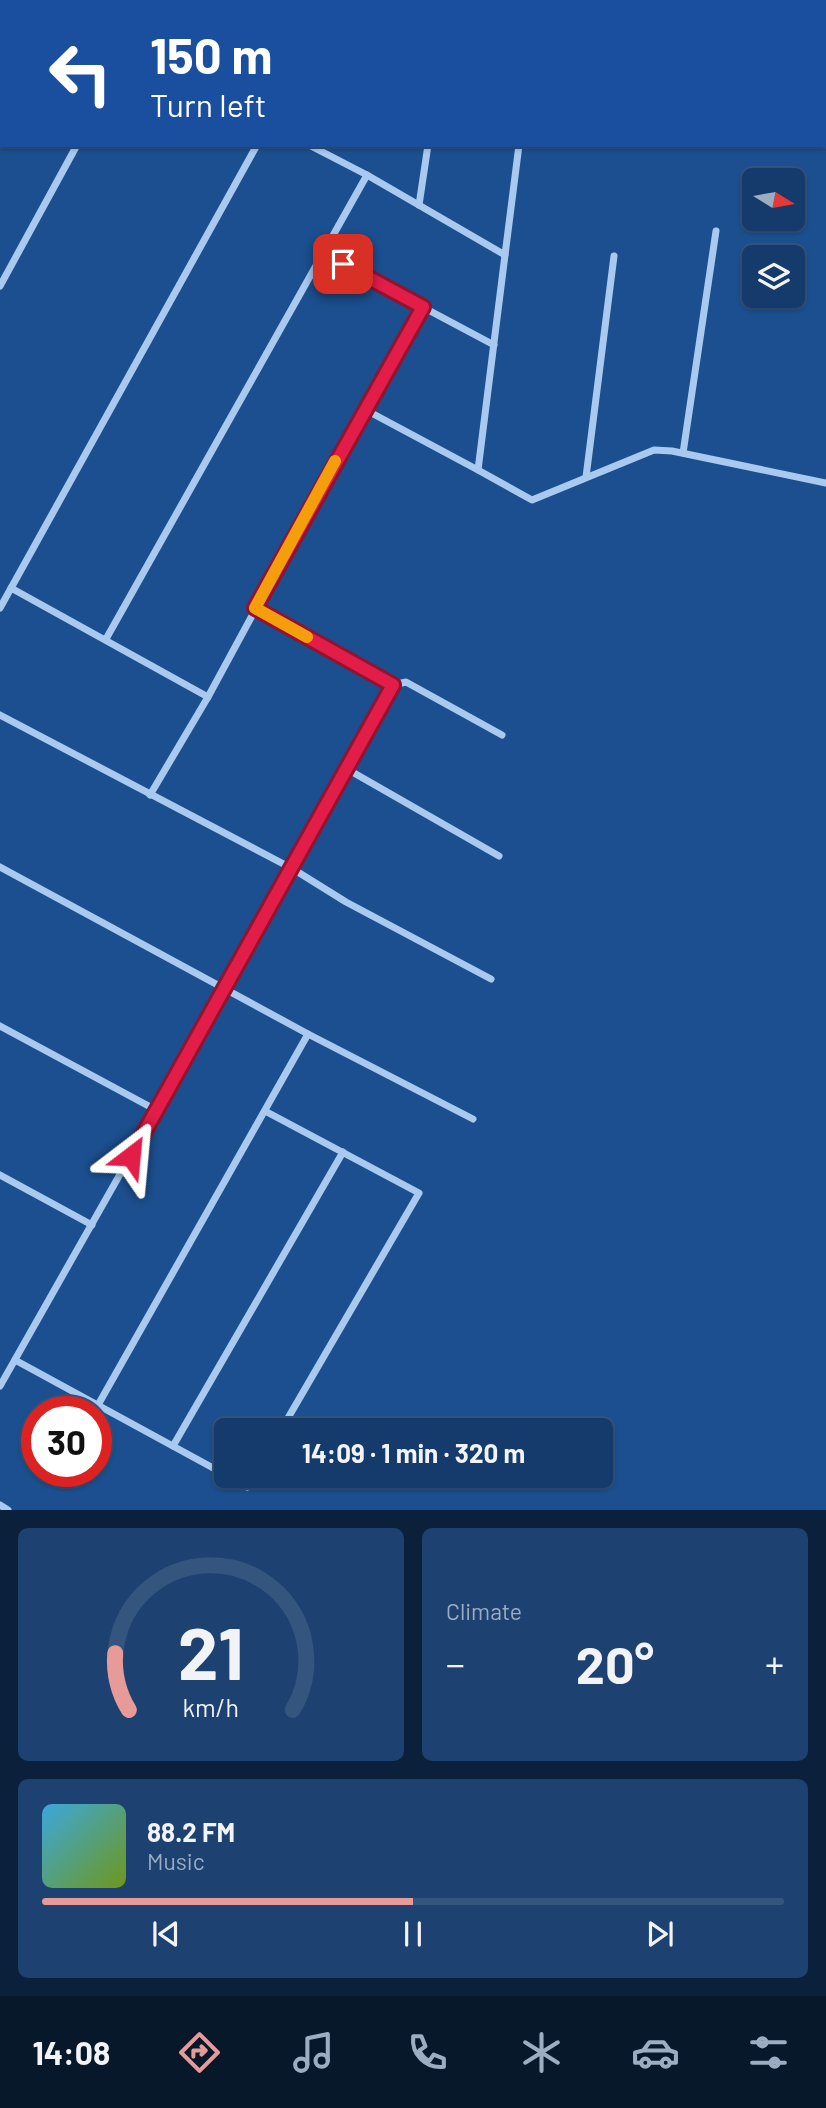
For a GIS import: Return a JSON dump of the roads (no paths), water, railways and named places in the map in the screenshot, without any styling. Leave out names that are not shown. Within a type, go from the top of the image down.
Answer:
[{"type":"street","points":[[0,286],[76,147]]},
{"type":"street","points":[[0,608],[256,147]]},
{"type":"street","points":[[313,147],[367,174],[505,255]]},
{"type":"street","points":[[419,205],[428,147]]},
{"type":"street","points":[[478,470],[519,147]]},
{"type":"street","points":[[106,639],[367,174]]},
{"type":"street","points":[[683,453],[716,231]]},
{"type":"street","points":[[323,254],[494,345]]},
{"type":"street","points":[[586,477],[614,256]]},
{"type":"street","points":[[150,795],[208,697],[364,409],[423,307]]},
{"type":"street","points":[[364,409],[532,500],[654,450],[683,453],[826,483]]},
{"type":"street","points":[[11,587],[208,697]]},
{"type":"street","points":[[255,608],[393,685],[406,682],[502,735]]},
{"type":"street","points":[[0,1386],[293,869],[393,685]]},
{"type":"street","points":[[0,715],[293,869],[346,902],[491,979]]},
{"type":"street","points":[[347,769],[499,856]]},
{"type":"street","points":[[0,867],[308,1034],[472,1119]]},
{"type":"street","points":[[0,1026],[156,1110]]},
{"type":"street","points":[[103,1396],[308,1034]]},
{"type":"street","points":[[265,1111],[419,1193],[288,1418]]},
{"type":"street","points":[[173,1446],[343,1152]]},
{"type":"street","points":[[0,1175],[92,1225]]},
{"type":"street","points":[[15,1360],[81,1396]]},
{"type":"street","points":[[112,1413],[214,1468]]},
{"type":"street","points":[[0,1505],[8,1510]]}]
